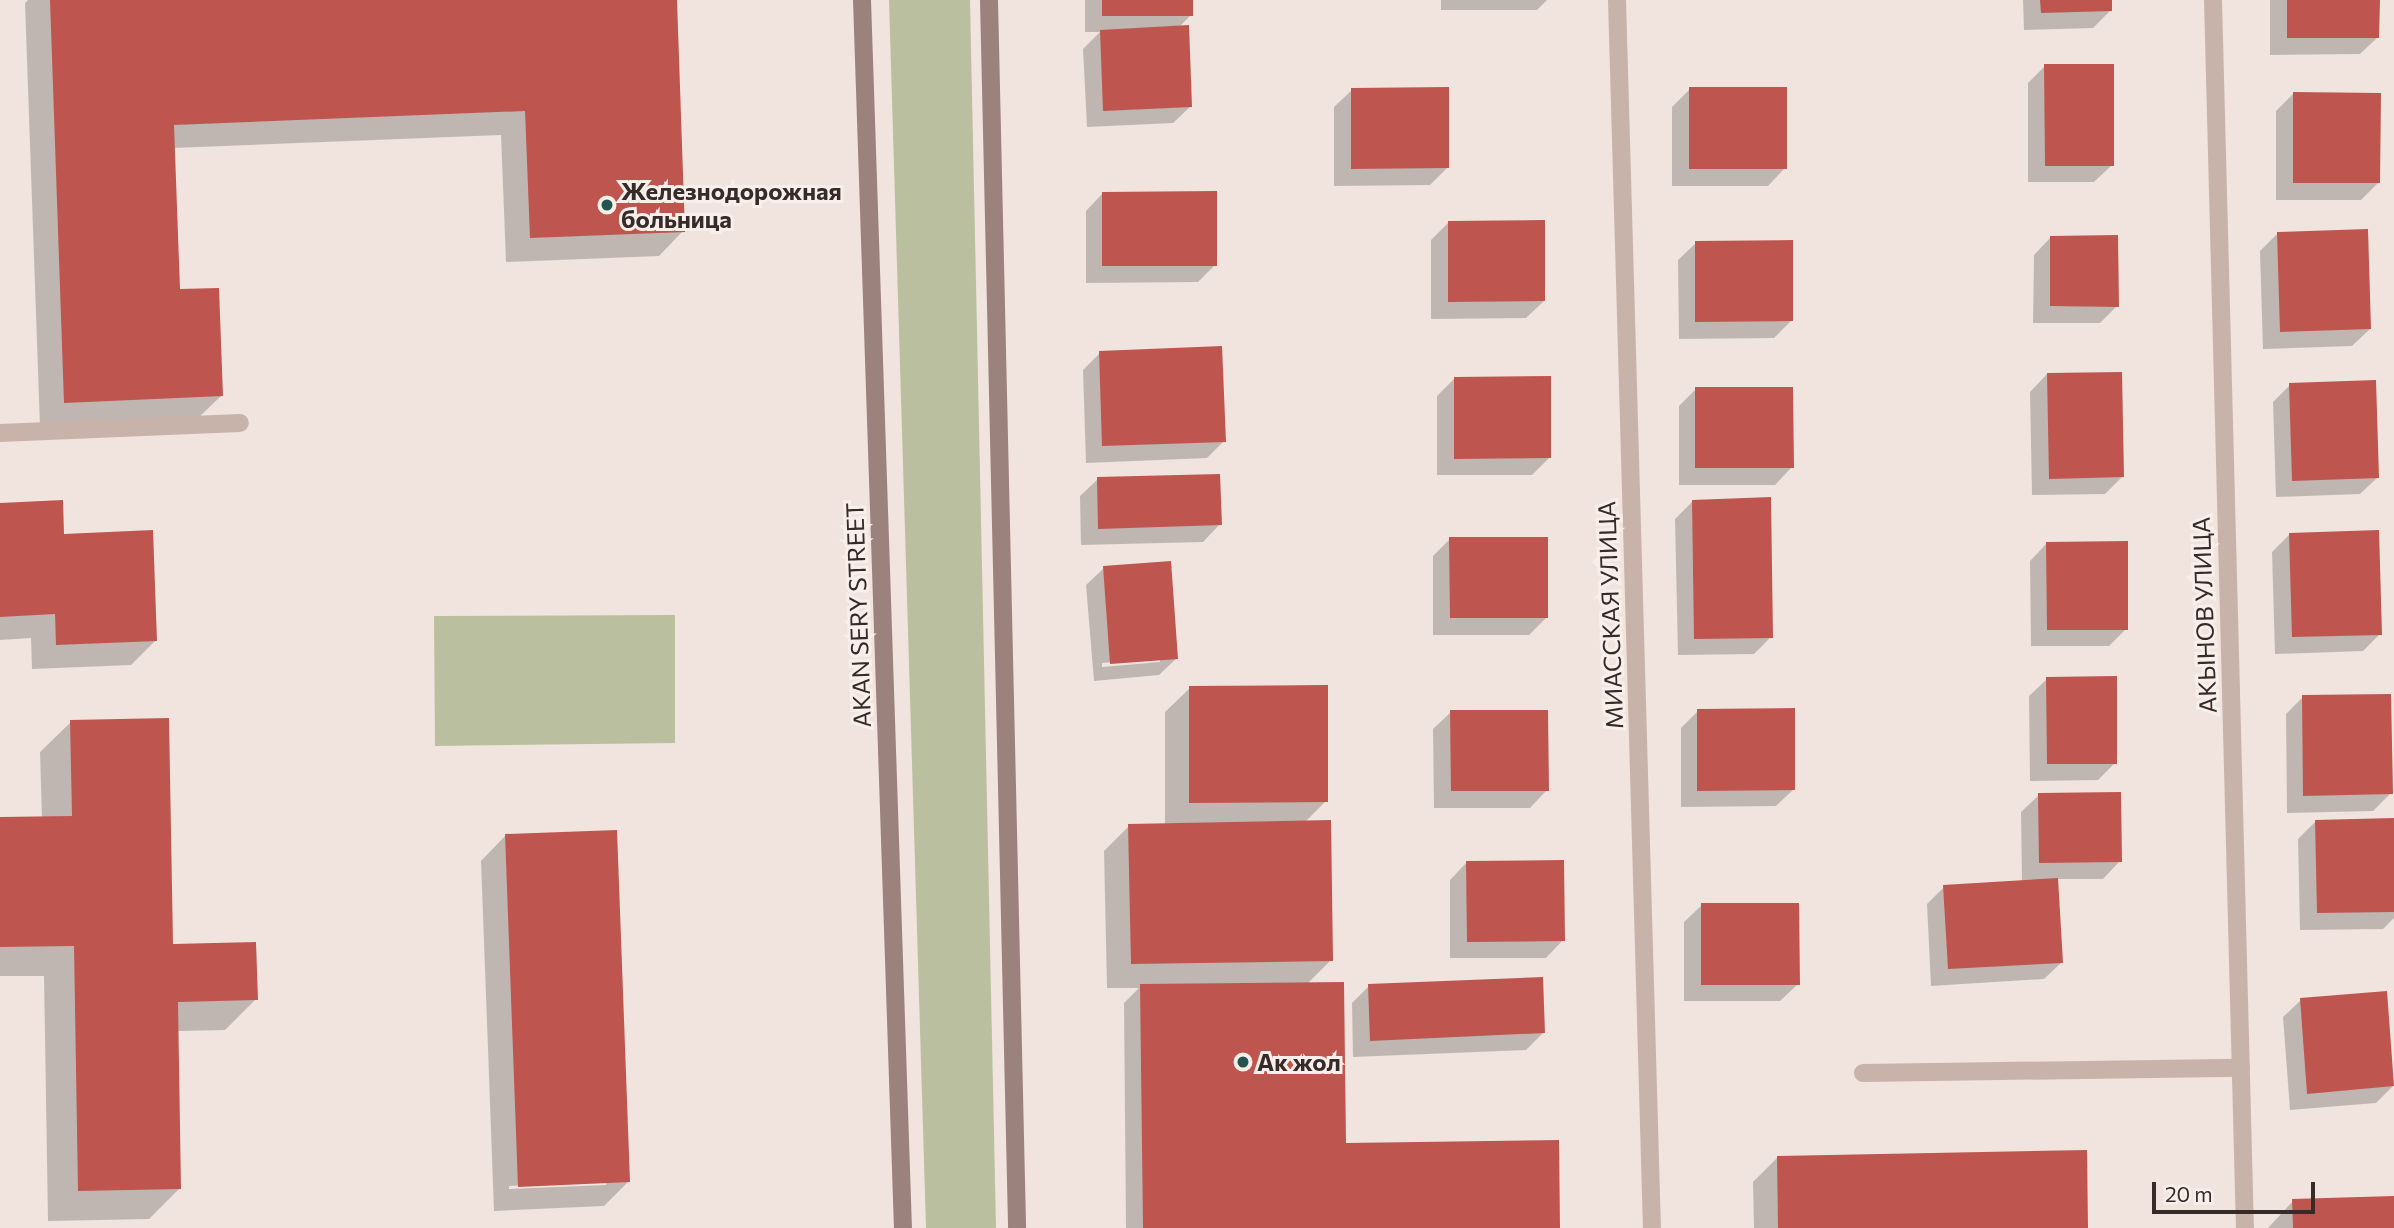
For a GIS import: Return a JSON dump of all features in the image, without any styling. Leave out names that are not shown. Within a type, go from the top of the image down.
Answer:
[{"type":"street","name":"AKAN SERY STREET","points":[[862,0],[903,1228]]},
{"type":"street","points":[[989,0],[1017,1228]]},
{"type":"street","name":"МИАССКАЯ УЛИЦА","points":[[1617,0],[1652,1228]]},
{"type":"street","name":"АКЫНОВ УЛИЦА","points":[[2213,0],[2245,1228]]},
{"type":"street","points":[[0,433],[240,424]]},
{"type":"street","points":[[1863,1073],[2241,1068]]},
{"type":"green space","points":[[889,0],[970,0],[996,1228],[926,1228]]},
{"type":"green space","points":[[675,615],[675,743],[435,746],[434,616]]},
{"type":"building","name":"Железнодорожная больница","points":[[50,0],[677,0],[685,232],[530,238],[525,111],[174,125],[180,289],[219,288],[223,396],[64,403]]},
{"type":"building","points":[[1102,0],[1193,0],[1193,16],[1102,16]]},
{"type":"building","points":[[2040,0],[2112,0],[2112,11],[2041,13]]},
{"type":"building","points":[[2287,0],[2380,0],[2379,38],[2287,38]]},
{"type":"building","points":[[1189,25],[1192,107],[1103,111],[1100,30]]},
{"type":"building","points":[[2044,64],[2114,64],[2114,166],[2045,166]]},
{"type":"building","points":[[1449,87],[1449,168],[1351,169],[1351,88]]},
{"type":"building","points":[[1689,87],[1787,87],[1787,169],[1689,169]]},
{"type":"building","points":[[2293,92],[2381,93],[2380,183],[2293,183]]},
{"type":"building","points":[[1217,191],[1217,266],[1102,266],[1102,192]]},
{"type":"building","points":[[1545,220],[1545,301],[1448,302],[1448,221]]},
{"type":"building","points":[[2368,229],[2371,329],[2280,332],[2277,232]]},
{"type":"building","points":[[2118,235],[2119,307],[2050,306],[2050,236]]},
{"type":"building","points":[[1793,240],[1793,321],[1695,322],[1695,241]]},
{"type":"building","points":[[1222,346],[1226,442],[1102,446],[1099,351]]},
{"type":"building","points":[[2122,372],[2124,477],[2049,479],[2047,373]]},
{"type":"building","points":[[1551,376],[1551,458],[1454,459],[1454,377]]},
{"type":"building","points":[[2376,380],[2379,478],[2292,481],[2289,383]]},
{"type":"building","points":[[1695,387],[1793,387],[1794,468],[1695,468]]},
{"type":"building","points":[[1220,474],[1222,525],[1098,529],[1097,477]]},
{"type":"building","points":[[1771,497],[1773,638],[1694,639],[1692,500]]},
{"type":"building","points":[[63,500],[64,534],[153,530],[157,641],[56,645],[55,614],[0,617],[0,503]]},
{"type":"building","points":[[2379,530],[2382,635],[2292,637],[2289,533]]},
{"type":"building","points":[[1449,537],[1548,537],[1548,618],[1450,618]]},
{"type":"building","points":[[2128,541],[2128,630],[2047,630],[2046,542]]},
{"type":"building","points":[[1171,561],[1178,659],[1110,664],[1103,566]]},
{"type":"building","points":[[2117,676],[2117,764],[2047,764],[2046,677]]},
{"type":"building","points":[[1328,685],[1328,802],[1189,803],[1189,686]]},
{"type":"building","points":[[2391,694],[2393,794],[2303,796],[2302,695]]},
{"type":"building","points":[[1795,708],[1795,790],[1697,791],[1697,709]]},
{"type":"building","points":[[1450,710],[1548,710],[1549,791],[1451,791]]},
{"type":"building","points":[[169,718],[173,944],[256,942],[258,1000],[178,1002],[181,1189],[78,1191],[74,946],[0,947],[0,817],[72,816],[70,720]]},
{"type":"building","points":[[2121,792],[2122,862],[2039,863],[2038,793]]},
{"type":"building","points":[[2394,818],[2394,912],[2317,913],[2315,820]]},
{"type":"building","points":[[1331,820],[1333,961],[1131,964],[1128,824]]},
{"type":"building","points":[[617,830],[630,1182],[518,1187],[505,834]]},
{"type":"building","points":[[1564,860],[1565,941],[1467,942],[1466,861]]},
{"type":"building","points":[[2058,878],[2063,963],[1948,969],[1943,885]]},
{"type":"building","points":[[1701,903],[1799,903],[1800,985],[1701,985]]},
{"type":"building","points":[[1543,977],[1545,1033],[1370,1041],[1368,984]]},
{"type":"building","name":"Ак жол","points":[[1344,982],[1346,1143],[1559,1140],[1560,1228],[1143,1228],[1140,984]]},
{"type":"building","points":[[2387,991],[2394,1086],[2307,1094],[2300,998]]},
{"type":"building","points":[[2087,1150],[2088,1228],[1778,1228],[1777,1156]]},
{"type":"building","points":[[2394,1196],[2394,1228],[2293,1228],[2292,1199]]},
{"type":"place","name":"Железнодорожная больница","points":[[607,205]]},
{"type":"place","name":"Ак жол","points":[[1243,1062]]}]
